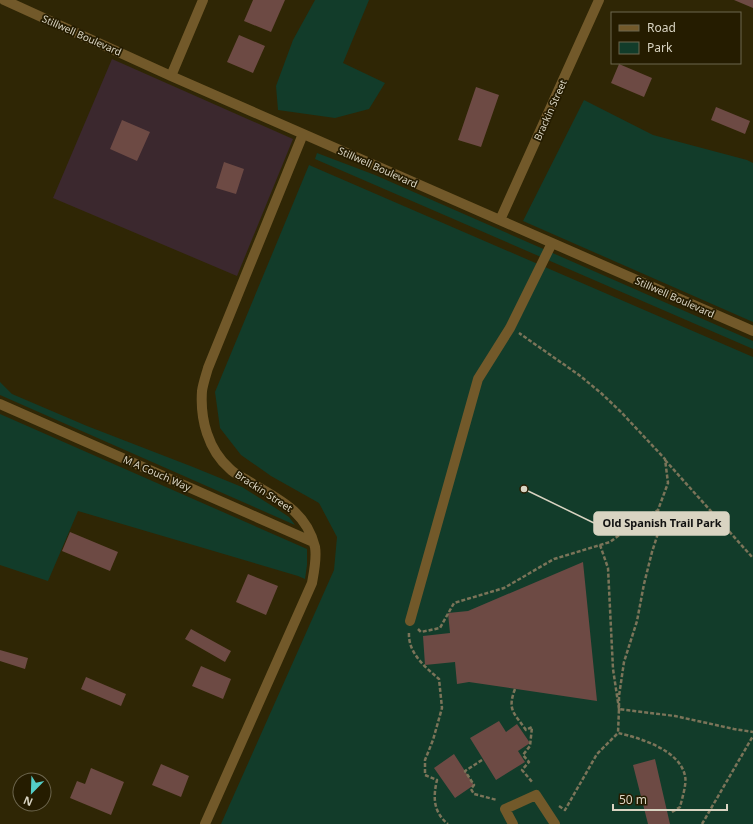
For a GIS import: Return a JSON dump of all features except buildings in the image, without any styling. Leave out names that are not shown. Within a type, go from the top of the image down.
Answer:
[{"type":"street","name":"Stillwell Boulevard","points":[[4,0],[171,76],[753,331]]},
{"type":"street","points":[[171,76],[203,0]]},
{"type":"street","name":"Brackin Street","points":[[500,220],[599,0]]},
{"type":"street","name":"Brackin Street","points":[[204,824],[312,583],[315,565],[315,549],[311,534],[302,519],[294,510],[282,501],[230,469],[214,450],[204,425],[202,412],[202,390],[208,368],[303,134]]},
{"type":"street","points":[[410,621],[478,378],[510,328],[552,243]]},
{"type":"street","name":"M A Couch Way","points":[[0,404],[313,542]]},
{"type":"street","points":[[513,824],[505,810],[536,795],[555,824]]},
{"type":"path","points":[[510,328],[579,375],[601,393],[665,459],[753,558]]},
{"type":"path","points":[[553,801],[565,810],[597,754],[618,733],[619,696],[624,662],[636,621],[647,571],[660,527],[658,510],[668,484],[665,459]]},
{"type":"path","points":[[410,621],[421,632],[440,628],[454,603],[504,588],[554,560],[610,542],[638,521],[658,510]]},
{"type":"path","points":[[600,545],[608,568],[613,668],[619,709]]},
{"type":"path","points":[[410,621],[408,641],[418,660],[439,679],[442,708],[433,740],[425,760],[424,775],[437,780],[434,794],[435,807],[448,824]]},
{"type":"path","points":[[515,689],[511,699],[512,711],[526,730],[532,727],[530,746],[523,755],[529,762],[522,770],[535,785]]},
{"type":"path","points":[[619,709],[675,716],[753,732]]},
{"type":"path","points":[[618,733],[640,738],[663,750],[679,763],[686,777],[680,807],[672,812]]},
{"type":"path","points":[[702,824],[753,736]]},
{"type":"path","points":[[482,760],[465,771],[474,785],[471,789],[474,794],[504,802]]},
{"type":"shaded area","points":[[112,59],[293,139],[237,276],[53,198]]},
{"type":"green space","points":[[315,0],[369,0],[343,63],[385,83],[369,109],[335,118],[278,110],[276,86],[293,40]]},
{"type":"green space","points":[[584,100],[653,135],[747,160],[753,163],[753,322],[523,221]]},
{"type":"green space","points":[[317,153],[375,175],[753,341],[753,349],[315,159]]},
{"type":"green space","points":[[309,165],[753,357],[753,824],[221,824],[334,570],[337,537],[319,503],[271,476],[241,455],[220,428],[215,392]]},
{"type":"green space","points":[[0,382],[12,394],[87,426],[242,487],[289,517],[295,525],[0,395]]},
{"type":"green space","points":[[0,414],[307,549],[305,579],[78,511],[48,581],[0,565]]},
{"type":"place","name":"Old Spanish Trail Park","points":[[524,489]]}]
